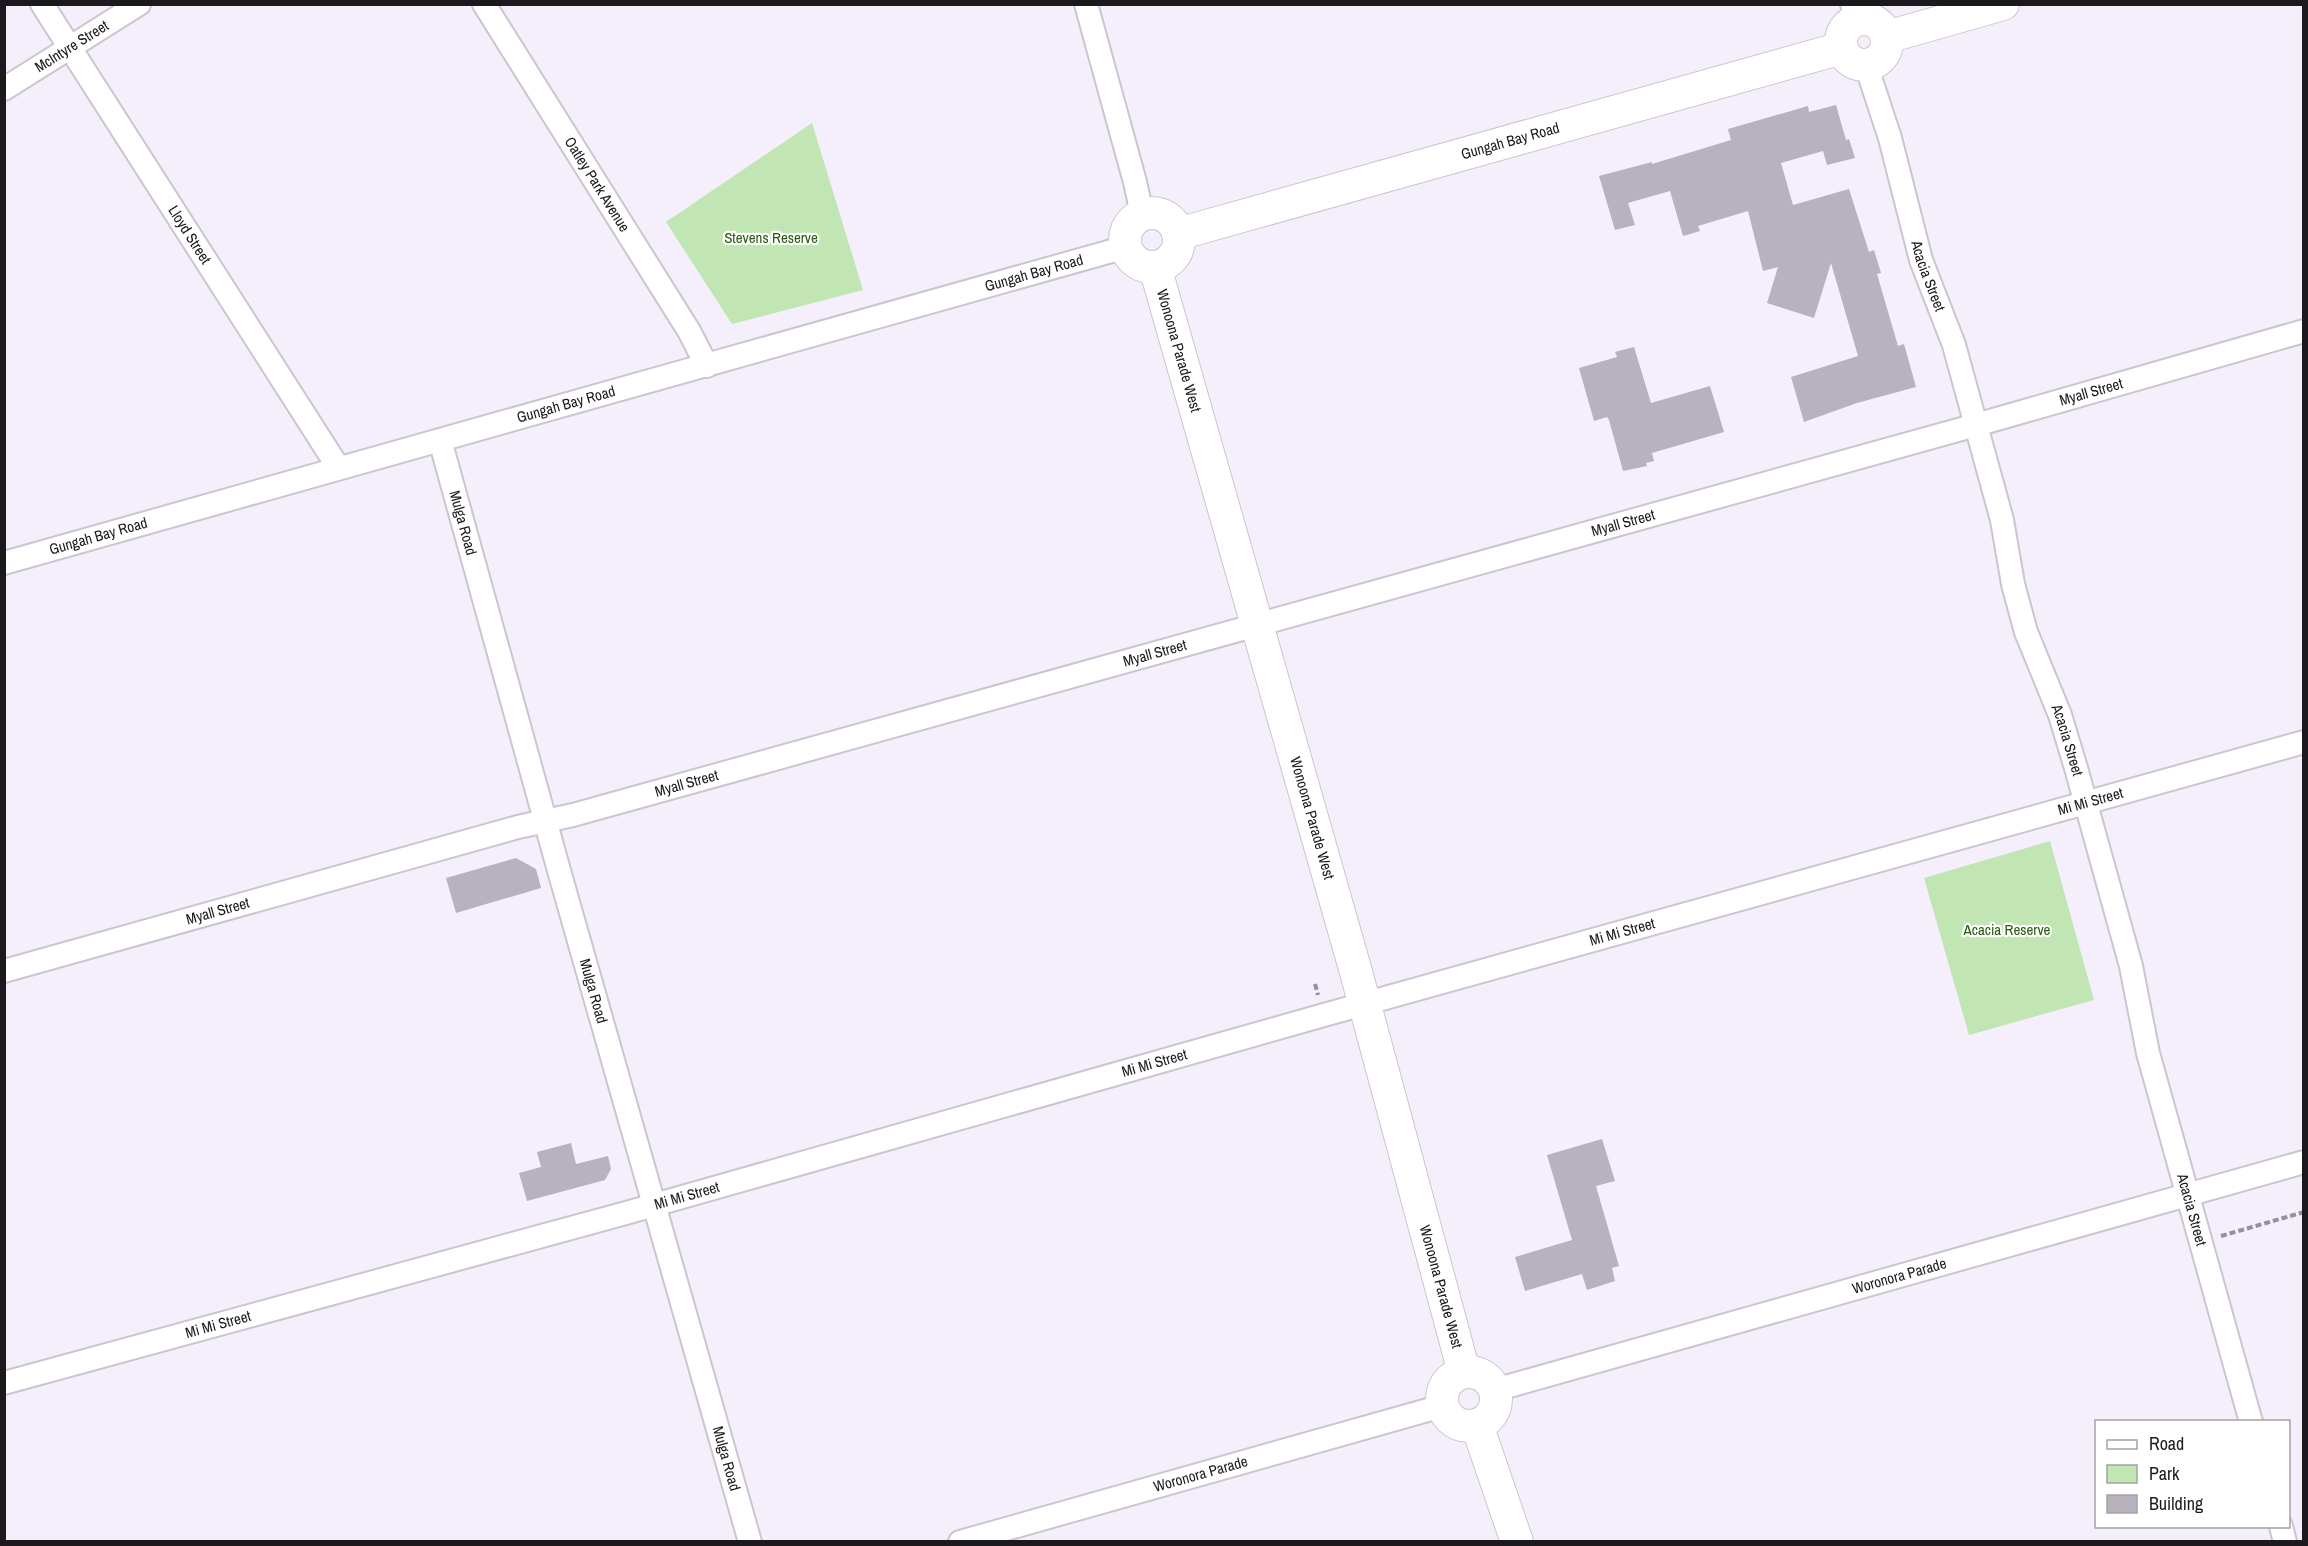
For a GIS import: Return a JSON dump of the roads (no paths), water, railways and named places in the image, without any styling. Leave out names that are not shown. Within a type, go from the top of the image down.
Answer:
[{"type":"street","name":"Lloyd Street","points":[[42,4],[338,467]]},
{"type":"street","name":"McIntyre Street","points":[[4,89],[139,4]]},
{"type":"street","name":"Oatley Park Avenue","points":[[484,4],[688,331],[706,366]]},
{"type":"street","points":[[1086,4],[1142,214]]},
{"type":"street","points":[[1887,37],[2003,4]]},
{"type":"street","points":[[1854,12],[1878,24],[1887,37],[1885,52],[1874,63],[1854,57],[1843,31],[1854,12]]},
{"type":"street","name":"Gungah Bay Road","points":[[1178,234],[1854,57]]},
{"type":"street","name":"Acacia Street","points":[[1854,57],[1890,138],[1921,260],[1948,326],[2002,520],[2013,584],[2026,632],[2060,715],[2086,803],[2131,966],[2148,1053],[2250,1420]]},
{"type":"street","points":[[1142,214],[1160,214],[1175,225],[1179,242],[1174,256],[1162,266],[1140,265],[1129,254],[1126,247],[1126,231],[1130,224],[1142,214]]},
{"type":"street","name":"Gungah Bay Road","points":[[4,563],[338,467],[1126,247]]},
{"type":"street","name":"Wonoona Parade West","points":[[1155,267],[1364,1004],[1464,1372]]},
{"type":"street","name":"Myall Street","points":[[4,971],[1257,625],[1929,436],[1976,425],[2304,331]]},
{"type":"street","name":"Mulga Road","points":[[440,440],[750,1542]]},
{"type":"street","name":"Mi Mi Street","points":[[4,1383],[654,1205],[2304,742]]},
{"type":"street","name":"Woronora Parade","points":[[1495,1390],[2304,1162]]},
{"type":"street","points":[[1464,1372],[1480,1374],[1491,1383],[1495,1390],[1495,1408],[1485,1421],[1477,1425],[1460,1425],[1452,1420],[1442,1406],[1441,1397],[1448,1380],[1464,1372]]},
{"type":"street","name":"Woronora Parade","points":[[960,1542],[1442,1406]]},
{"type":"street","points":[[1477,1425],[1517,1542]]},
{"type":"park label","name":"Stevens Reserve","points":[[771,238]]},
{"type":"park label","name":"Acacia Reserve","points":[[2007,930]]}]
